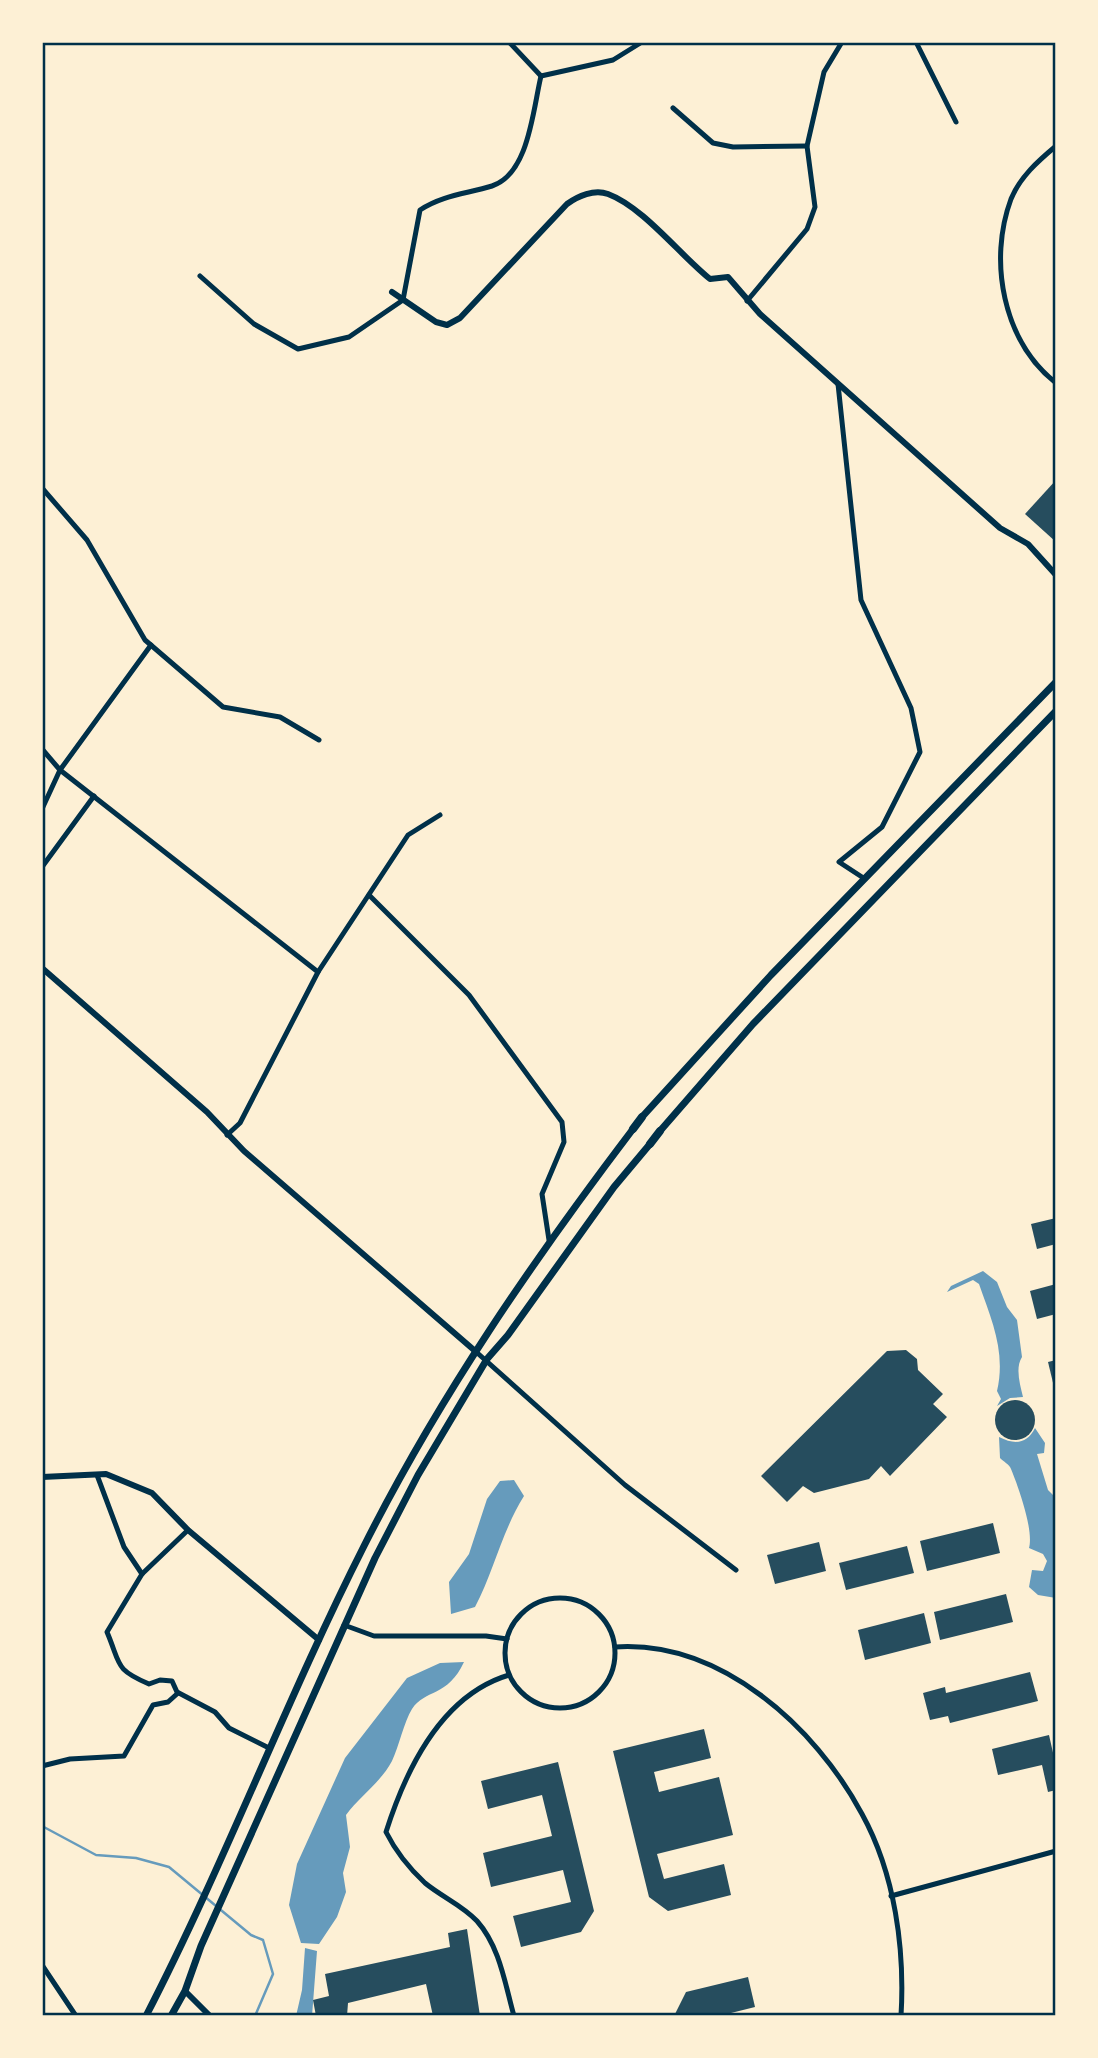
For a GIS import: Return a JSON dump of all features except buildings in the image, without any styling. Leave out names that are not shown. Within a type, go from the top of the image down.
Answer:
[{"type":"main road","points":[[146,2016],[319,1640],[397,1483],[474,1350],[549,1240],[642,1117],[747,1001],[1056,682]]},
{"type":"main road","points":[[171,2016],[185,1991],[201,1946],[344,1625],[418,1475],[487,1359],[508,1335],[614,1186],[752,1024],[1056,711]]},
{"type":"street","points":[[509,42],[541,76]]},
{"type":"street","points":[[541,76],[613,60],[642,42]]},
{"type":"street","points":[[747,301],[807,229],[816,206],[807,146],[824,72],[842,42]]},
{"type":"street","points":[[916,42],[956,122]]},
{"type":"street","points":[[200,276],[254,324],[298,349],[349,337],[403,300],[420,210],[438,199],[504,181],[521,156],[541,76]]},
{"type":"street","points":[[673,108],[713,143],[733,147],[807,146]]},
{"type":"street","points":[[1056,146],[1029,170],[1012,198],[1002,232],[999,262],[1016,331],[1056,383]]},
{"type":"street","points":[[391,292],[436,322],[447,325],[460,318],[567,204],[578,195],[607,194],[625,205],[710,279],[728,277],[747,301],[838,384],[1000,528],[1028,544],[1056,575]]},
{"type":"street","points":[[838,384],[861,600],[911,708],[920,752],[882,827],[839,862],[865,879]]},
{"type":"street","points":[[42,488],[87,540],[150,645],[223,707],[281,717],[319,740]]},
{"type":"street","points":[[42,809],[60,769],[150,645]]},
{"type":"street","points":[[42,749],[60,769],[318,972]]},
{"type":"street","points":[[42,867],[94,796]]},
{"type":"street","points":[[227,1136],[240,1123],[318,972],[408,835],[440,815]]},
{"type":"street","points":[[369,894],[469,995],[562,1122],[564,1142],[542,1194],[549,1240]]},
{"type":"street","points":[[42,968],[207,1112],[227,1136],[487,1359],[625,1485],[736,1570]]},
{"type":"street","points":[[42,1477],[106,1474],[152,1493],[188,1530],[319,1640]]},
{"type":"street","points":[[97,1475],[124,1547],[142,1574]]},
{"type":"street","points":[[188,1530],[142,1574],[107,1632],[123,1673],[149,1684],[160,1680],[172,1681],[178,1693],[215,1712],[229,1728],[269,1748]]},
{"type":"street","points":[[559,1598],[573,1599],[597,1611],[606,1621],[615,1647],[613,1671],[600,1691],[591,1699],[561,1710],[533,1702],[523,1695],[509,1675],[506,1663],[507,1639],[512,1626],[532,1606],[559,1598]]},
{"type":"street","points":[[344,1625],[373,1636],[486,1636],[507,1639]]},
{"type":"street","points":[[615,1647],[639,1645],[703,1659],[759,1695],[793,1724],[828,1763],[863,1815],[891,1896],[898,1930],[901,2016]]},
{"type":"street","points":[[509,1675],[487,1683],[451,1710],[407,1777],[386,1832],[394,1848],[425,1882],[462,1907],[485,1931],[498,1957],[514,2016]]},
{"type":"street","points":[[42,1766],[70,1759],[124,1756],[153,1705],[168,1702],[178,1693]]},
{"type":"street","points":[[891,1896],[1056,1851]]},
{"type":"street","points":[[42,1965],[76,2016]]},
{"type":"street","points":[[185,1991],[210,2016]]},
{"type":"water","points":[[983,1271],[997,1282],[1007,1307],[1017,1320],[1022,1357],[1018,1371],[1023,1397],[1010,1398],[997,1406],[1001,1399],[997,1391],[999,1350],[979,1284],[973,1280],[947,1292],[951,1286]]},
{"type":"water","points":[[1035,1428],[1045,1443],[1044,1453],[1037,1454],[1048,1490],[1056,1498],[1053,1517],[1056,1598],[1038,1595],[1029,1587],[1032,1570],[1043,1571],[1047,1561],[1043,1554],[1029,1548],[1029,1530],[1021,1497],[1010,1468],[1000,1458],[999,1437],[1020,1442]]},
{"type":"water","points":[[514,1480],[524,1496],[516,1509],[482,1593],[475,1607],[451,1614],[449,1582],[469,1554],[487,1499],[500,1481]]},
{"type":"water","points":[[464,1662],[451,1681],[423,1698],[412,1709],[392,1761],[346,1815],[350,1847],[343,1873],[346,1892],[337,1917],[319,1944],[301,1943],[289,1905],[297,1864],[345,1758],[407,1678],[440,1663]]},
{"type":"water","points":[[305,1948],[317,1951],[312,2016],[296,2016],[302,1990]]},
{"type":"waterway","points":[[42,1826],[96,1855],[136,1858],[169,1867],[251,1935],[263,1940],[273,1974],[255,2016]]}]
